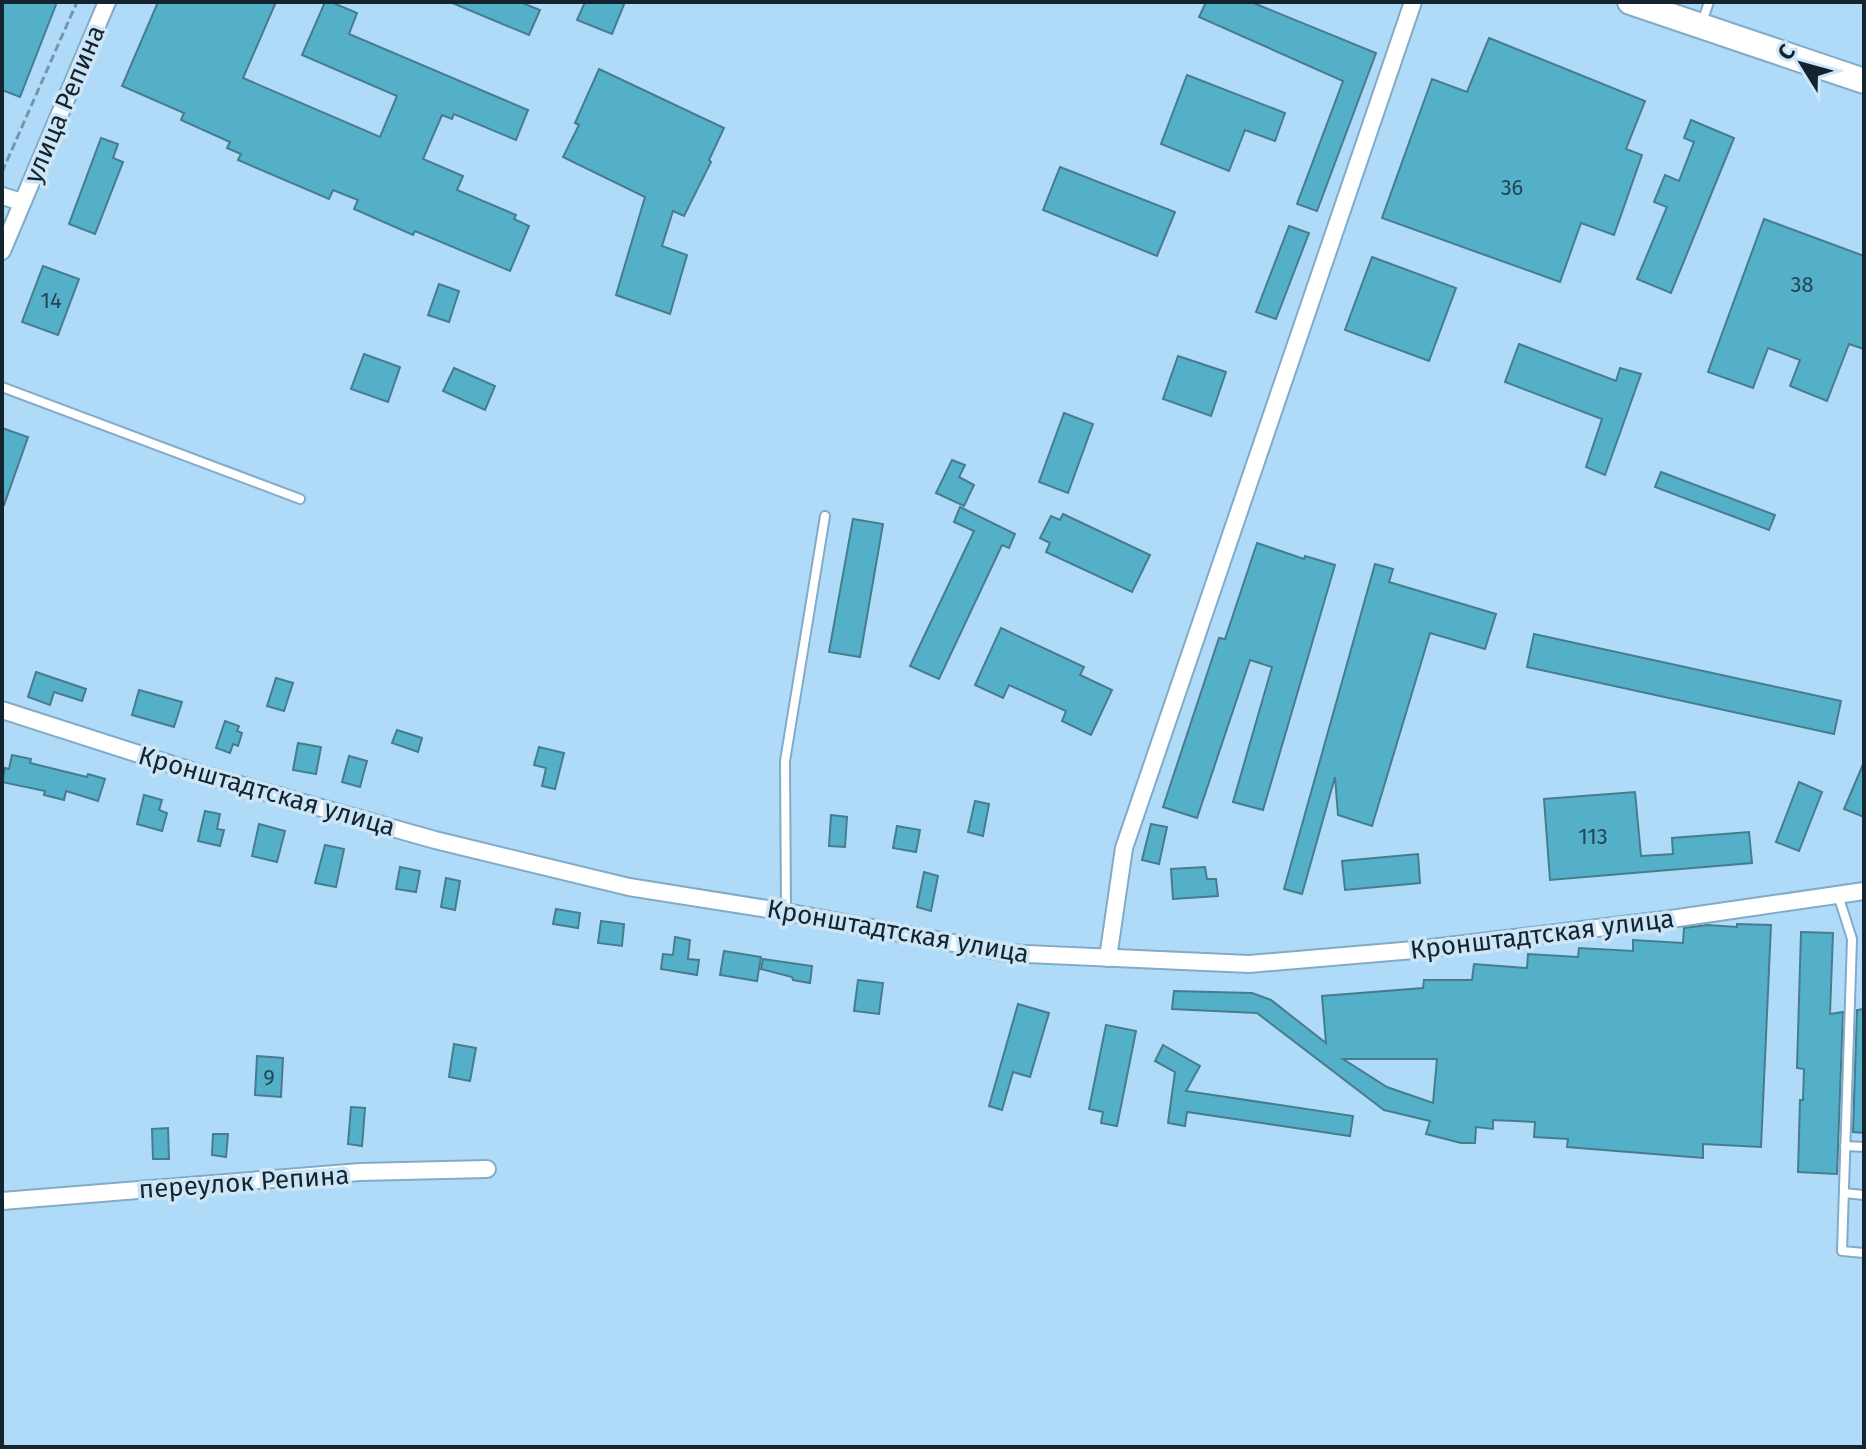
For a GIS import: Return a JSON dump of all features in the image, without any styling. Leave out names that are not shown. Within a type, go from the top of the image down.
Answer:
[{"type":"main road","points":[[1630,2],[1861,76]]},
{"type":"street","name":"улица Репина","points":[[2,251],[107,2]]},
{"type":"street","points":[[1108,958],[1124,848],[1413,2]]},
{"type":"street","points":[[2,196],[22,202]]},
{"type":"street","name":"Кронштадтская улица","points":[[2,710],[201,774],[435,840],[629,887],[1007,953],[1249,964],[1414,950],[1664,920],[1864,891]]},
{"type":"street","name":"переулок Репина","points":[[2,1201],[360,1172],[487,1169]]},
{"type":"lane","points":[[1701,25],[1709,2]]},
{"type":"lane","points":[[2,387],[300,499]]},
{"type":"lane","points":[[786,912],[785,761],[825,516]]},
{"type":"lane","points":[[1838,894],[1852,939],[1842,1251],[1864,1253]]},
{"type":"lane","points":[[1845,1146],[1864,1147]]},
{"type":"lane","points":[[1844,1193],[1864,1195]]},
{"type":"path","points":[[2,172],[77,2]]},
{"type":"building","points":[[2,2],[57,2],[20,97],[2,90]]},
{"type":"building","points":[[158,2],[276,2],[243,78],[380,137],[397,96],[302,55],[325,2],[357,13],[349,34],[528,110],[516,140],[454,114],[452,119],[442,115],[423,159],[463,176],[457,190],[516,215],[514,219],[529,226],[510,271],[354,209],[358,200],[333,190],[329,199],[238,160],[241,154],[227,148],[230,142],[181,120],[184,113],[122,86]]},
{"type":"building","points":[[450,2],[520,2],[540,10],[529,35]]},
{"type":"building","points":[[585,2],[625,2],[612,34],[577,20]]},
{"type":"building","points":[[1206,2],[1251,2],[1376,53],[1317,211],[1297,204],[1343,81],[1199,17]]},
{"type":"building","points":[[1489,38],[1645,101],[1626,149],[1642,155],[1614,235],[1581,223],[1560,282],[1382,218],[1432,79],[1467,92]]},
{"type":"building","points":[[599,69],[724,128],[684,216],[673,211],[662,246],[687,255],[670,314],[616,295],[645,197],[563,157],[579,125],[575,123]]},
{"type":"building","points":[[1187,75],[1285,113],[1275,141],[1245,130],[1229,171],[1161,144]]},
{"type":"building","points":[[1691,120],[1734,138],[1671,293],[1637,279],[1667,207],[1654,202],[1665,175],[1679,181],[1694,142],[1684,138]]},
{"type":"building","points":[[101,138],[118,144],[113,158],[123,162],[95,234],[69,224]]},
{"type":"building","points":[[1060,167],[1175,212],[1157,256],[1043,210]]},
{"type":"building","points":[[1764,219],[1864,256],[1864,349],[1849,344],[1827,401],[1790,386],[1800,360],[1768,348],[1753,388],[1708,372]]},
{"type":"building","points":[[1289,226],[1309,233],[1276,319],[1256,312]]},
{"type":"building","points":[[1372,257],[1456,288],[1429,361],[1345,330]]},
{"type":"building","points":[[43,266],[79,279],[58,335],[22,322]]},
{"type":"building","points":[[439,284],[459,291],[449,322],[428,315]]},
{"type":"building","points":[[1519,344],[1616,381],[1620,368],[1641,374],[1605,475],[1586,467],[1602,419],[1505,382]]},
{"type":"building","points":[[364,354],[400,367],[388,402],[351,389]]},
{"type":"building","points":[[1178,356],[1226,372],[1211,416],[1163,399]]},
{"type":"building","points":[[454,368],[495,386],[485,410],[443,391]]},
{"type":"building","points":[[1064,413],[1093,424],[1068,493],[1039,482]]},
{"type":"building","points":[[2,428],[28,437],[4,505],[2,504]]},
{"type":"building","points":[[952,460],[965,465],[959,477],[974,485],[964,506],[936,493]]},
{"type":"building","points":[[1661,472],[1775,515],[1769,530],[1655,487]]},
{"type":"building","points":[[960,507],[1015,534],[1009,548],[1002,545],[939,679],[910,666],[974,531],[954,522]]},
{"type":"building","points":[[1063,514],[1150,555],[1132,592],[1046,552],[1050,543],[1040,538],[1051,516],[1060,520]]},
{"type":"building","points":[[853,519],[883,524],[860,657],[829,652]]},
{"type":"building","points":[[1257,543],[1304,559],[1305,556],[1335,565],[1263,810],[1233,802],[1272,667],[1250,660],[1197,818],[1163,807],[1219,638],[1225,639]]},
{"type":"building","points":[[1375,564],[1393,569],[1389,582],[1496,614],[1485,649],[1430,633],[1372,826],[1338,815],[1335,777],[1302,894],[1284,889]]},
{"type":"building","points":[[1001,628],[1084,667],[1080,675],[1112,690],[1091,735],[1062,721],[1066,711],[1009,685],[1003,698],[975,685]]},
{"type":"building","points":[[1534,634],[1841,701],[1834,734],[1527,667]]},
{"type":"building","points":[[36,672],[86,689],[82,701],[54,692],[50,705],[28,697]]},
{"type":"building","points":[[276,678],[293,683],[284,711],[267,706]]},
{"type":"building","points":[[139,690],[182,702],[174,727],[132,715]]},
{"type":"building","points":[[225,721],[239,726],[237,731],[242,733],[238,746],[233,744],[230,753],[216,748]]},
{"type":"building","points":[[397,730],[422,738],[418,752],[392,743]]},
{"type":"building","points":[[298,743],[321,747],[316,774],[293,770]]},
{"type":"building","points":[[539,747],[564,753],[555,789],[542,786],[546,768],[534,765]]},
{"type":"building","points":[[12,755],[31,759],[30,763],[105,779],[98,801],[66,791],[64,800],[44,795],[45,791],[2,782]]},
{"type":"building","points":[[349,756],[367,761],[360,787],[342,782]]},
{"type":"building","points":[[1864,762],[1864,817],[1844,809]]},
{"type":"building","points":[[1799,782],[1822,792],[1799,851],[1776,842]]},
{"type":"building","points":[[1635,792],[1641,856],[1673,854],[1672,838],[1749,832],[1752,863],[1550,880],[1544,799]]},
{"type":"building","points":[[144,795],[162,800],[159,810],[167,813],[162,831],[137,824]]},
{"type":"building","points":[[975,801],[989,804],[983,836],[968,832]]},
{"type":"building","points":[[205,811],[220,814],[217,829],[224,830],[220,846],[198,841]]},
{"type":"building","points":[[831,815],[847,817],[845,847],[829,846]]},
{"type":"building","points":[[259,824],[285,831],[277,862],[252,856]]},
{"type":"building","points":[[1151,824],[1167,827],[1159,864],[1142,860]]},
{"type":"building","points":[[897,826],[920,830],[916,852],[893,848]]},
{"type":"building","points":[[325,845],[344,849],[336,887],[315,883]]},
{"type":"building","points":[[1418,854],[1420,883],[1345,890],[1342,861]]},
{"type":"building","points":[[400,867],[420,871],[416,892],[396,889]]},
{"type":"building","points":[[1205,867],[1207,879],[1216,879],[1218,896],[1173,899],[1171,869]]},
{"type":"building","points":[[924,872],[938,876],[931,911],[917,907]]},
{"type":"building","points":[[446,878],[460,881],[455,910],[441,907]]},
{"type":"building","points":[[556,909],[580,913],[578,928],[553,924]]},
{"type":"building","points":[[601,921],[624,924],[622,946],[598,943]]},
{"type":"building","points":[[1737,924],[1771,925],[1761,1147],[1703,1144],[1703,1158],[1567,1147],[1568,1139],[1534,1137],[1535,1122],[1493,1120],[1493,1129],[1476,1127],[1475,1143],[1461,1143],[1426,1134],[1430,1121],[1384,1110],[1257,1013],[1172,1009],[1174,991],[1252,993],[1271,1000],[1326,1043],[1322,996],[1423,988],[1424,980],[1472,980],[1474,964],[1527,968],[1528,954],[1578,957],[1579,948],[1633,951],[1633,940],[1683,943],[1684,928],[1707,925],[1737,927]],"holes":[[[1343,1059],[1437,1059],[1433,1103],[1387,1087]]]},
{"type":"building","points":[[1801,932],[1833,933],[1830,1014],[1843,1012],[1837,1174],[1798,1172],[1804,1069],[1797,1068]]},
{"type":"building","points":[[675,937],[690,940],[688,959],[699,960],[697,975],[661,969],[663,954],[673,955]]},
{"type":"building","points":[[724,951],[761,957],[757,981],[720,975]]},
{"type":"building","points":[[763,959],[812,966],[810,983],[761,969]]},
{"type":"building","points":[[858,980],[883,983],[879,1014],[854,1011]]},
{"type":"building","points":[[1018,1004],[1049,1013],[1030,1077],[1013,1072],[1002,1110],[989,1106]]},
{"type":"building","points":[[1864,1009],[1864,1133],[1853,1132],[1857,1010]]},
{"type":"building","points":[[1106,1025],[1136,1031],[1117,1126],[1101,1123],[1103,1112],[1089,1109]]},
{"type":"building","points":[[454,1044],[476,1048],[470,1081],[449,1077]]},
{"type":"building","points":[[1163,1045],[1200,1066],[1186,1091],[1353,1116],[1350,1136],[1187,1112],[1185,1126],[1168,1123],[1175,1072],[1155,1061]]},
{"type":"building","points":[[257,1056],[283,1058],[281,1097],[255,1095]]},
{"type":"building","points":[[351,1107],[365,1108],[362,1146],[348,1144]]},
{"type":"building","points":[[168,1128],[169,1159],[153,1159],[152,1129]]},
{"type":"building","points":[[213,1134],[228,1134],[226,1157],[212,1155]]}]
